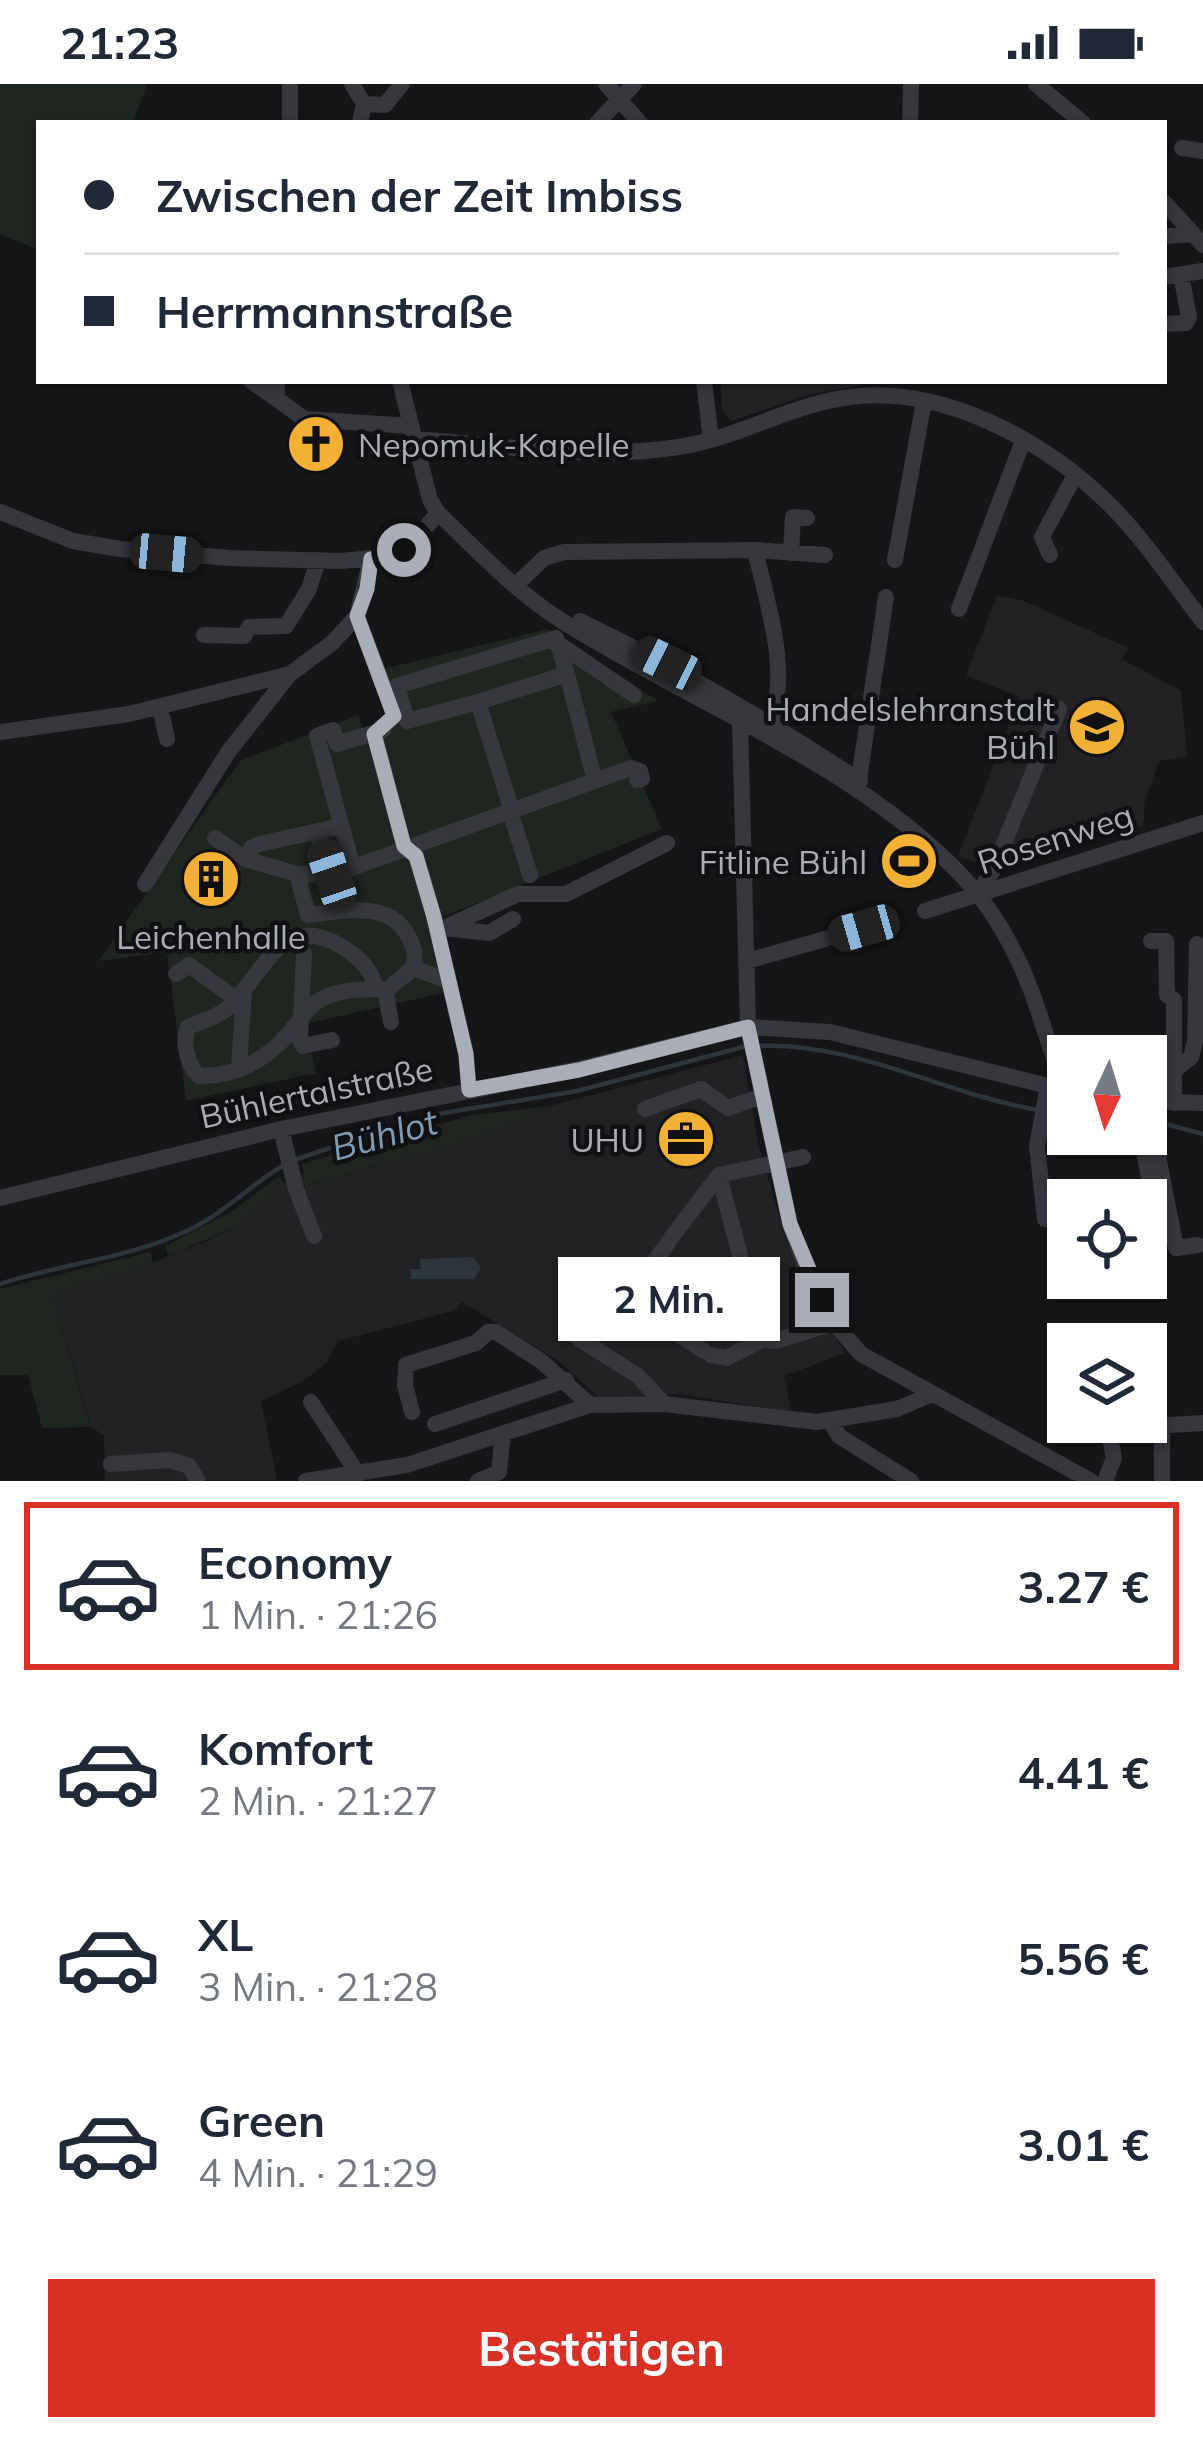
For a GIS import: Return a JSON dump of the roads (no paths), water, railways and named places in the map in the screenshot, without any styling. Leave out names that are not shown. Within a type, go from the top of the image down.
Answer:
[{"type":"street","points":[[290,84],[290,120]]},
{"type":"street","points":[[352,84],[364,104],[361,120]]},
{"type":"street","points":[[364,104],[385,105],[402,84]]},
{"type":"street","points":[[607,84],[638,120]]},
{"type":"street","points":[[600,120],[634,84]]},
{"type":"street","points":[[910,120],[911,84]]},
{"type":"street","points":[[1036,84],[1079,120]]},
{"type":"street","points":[[1182,148],[1203,151]]},
{"type":"street","points":[[1167,205],[1198,240]]},
{"type":"street","points":[[1167,236],[1198,240]]},
{"type":"street","points":[[1167,324],[1186,323],[1189,317],[1172,276],[1203,271]]},
{"type":"street","points":[[401,384],[430,500],[515,586],[560,620],[858,786]]},
{"type":"street","points":[[704,384],[711,440]]},
{"type":"street","points":[[277,390],[304,419],[602,452],[676,448],[822,402],[918,393],[1023,442],[1075,475],[1113,508],[1203,622]]},
{"type":"street","points":[[895,560],[918,393]]},
{"type":"street","points":[[959,610],[1023,442]]},
{"type":"street","points":[[1050,556],[1042,537],[1075,475]]},
{"type":"street","points":[[0,512],[73,541],[120,549],[318,560],[392,556],[404,550],[438,513]]},
{"type":"street","points":[[791,553],[793,518],[807,518]]},
{"type":"street","points":[[515,586],[544,558],[564,552],[755,550],[825,555]]},
{"type":"street","points":[[755,550],[776,667],[777,698],[771,722]]},
{"type":"street","points":[[146,884],[229,751],[290,674],[332,643],[357,616],[371,559]]},
{"type":"street","points":[[204,635],[244,636],[249,627],[286,626],[309,589],[318,560]]},
{"type":"street","points":[[858,786],[886,597]]},
{"type":"street","points":[[357,616],[394,716],[375,738]]},
{"type":"street","points":[[560,620],[575,619],[612,636],[771,722],[918,837],[977,894],[1008,941],[1047,1040]]},
{"type":"street","points":[[406,722],[398,686],[556,638],[596,781]]},
{"type":"street","points":[[558,644],[634,695]]},
{"type":"street","points":[[0,732],[160,707],[290,674]]},
{"type":"street","points":[[353,868],[317,736],[333,730],[337,744],[375,738],[406,722],[567,674]]},
{"type":"street","points":[[478,702],[530,875]]},
{"type":"street","points":[[160,707],[167,740]]},
{"type":"street","points":[[977,894],[993,870],[1059,709]]},
{"type":"street","points":[[740,721],[750,1032],[775,1162],[809,1276],[834,1323],[861,1354],[1091,1481]]},
{"type":"street","points":[[375,738],[406,848],[416,856],[440,930],[469,1090]]},
{"type":"street","points":[[215,838],[245,859],[297,874],[332,875],[631,768],[640,771],[642,779],[637,780]]},
{"type":"street","name":"Rosenweg","points":[[925,911],[1203,823]]},
{"type":"street","points":[[245,859],[259,844],[341,826]]},
{"type":"street","points":[[317,832],[332,875]]},
{"type":"street","points":[[440,930],[518,894],[566,894],[668,843]]},
{"type":"street","points":[[297,874],[308,916],[322,936],[365,964],[381,989],[392,1022]]},
{"type":"street","points":[[351,910],[390,915],[407,932],[413,968],[381,989],[318,1001],[270,1052],[239,1069],[199,1076],[193,1070],[185,1044],[188,1028],[211,1019],[240,994],[263,961],[308,916],[351,910]]},
{"type":"street","points":[[440,930],[489,934],[513,919]]},
{"type":"street","points":[[747,961],[864,928]]},
{"type":"street","points":[[289,940],[322,936]]},
{"type":"street","points":[[1151,940],[1166,941],[1166,995],[1174,1000],[1174,1103]]},
{"type":"street","points":[[1175,1070],[1191,1057],[1195,1041],[1197,944]]},
{"type":"street","points":[[304,954],[299,1020],[303,1046],[332,1040]]},
{"type":"street","points":[[176,974],[189,965],[240,994]]},
{"type":"street","points":[[413,968],[450,986]]},
{"type":"street","points":[[239,1069],[240,994]]},
{"type":"street","name":"Bühlertalstraße","points":[[0,1198],[469,1090],[750,1032],[830,1032],[1047,1090]]},
{"type":"street","points":[[645,1109],[700,1089],[728,1108],[762,1096]]},
{"type":"street","points":[[1167,1106],[1203,1102]]},
{"type":"street","points":[[1045,1219],[1036,1169],[1041,1121],[1047,1109]]},
{"type":"street","points":[[283,1135],[314,1236]]},
{"type":"street","points":[[1160,1155],[1176,1248],[1198,1245]]},
{"type":"street","points":[[803,1156],[719,1175],[626,1299],[707,1353],[726,1358],[762,1340],[776,1341],[834,1323]]},
{"type":"street","points":[[719,1175],[762,1340]]},
{"type":"street","points":[[412,1412],[406,1365],[476,1343],[488,1332],[496,1332],[566,1380],[590,1405]]},
{"type":"street","points":[[578,1338],[638,1376],[664,1403]]},
{"type":"street","points":[[436,1424],[566,1380]]},
{"type":"street","points":[[306,1481],[420,1461],[590,1405],[664,1403],[793,1421],[897,1409],[930,1396]]},
{"type":"street","points":[[311,1402],[358,1474]]},
{"type":"street","points":[[830,1420],[839,1436],[911,1481]]},
{"type":"street","points":[[1167,1427],[1203,1423]]},
{"type":"street","points":[[478,1481],[499,1472],[503,1433]]},
{"type":"street","points":[[1105,1481],[1114,1458],[1111,1443]]},
{"type":"street","points":[[1162,1443],[1162,1481]]},
{"type":"street","points":[[111,1464],[170,1460],[189,1466],[197,1481]]},
{"type":"waterway","name":"Bühlot","points":[[294,1160],[426,1116],[577,1091],[747,1046]]},
{"type":"waterway","name":"Bühlot","points":[[758,1046],[830,1052],[1038,1110]]},
{"type":"waterway","name":"Bühlot","points":[[1167,1124],[1203,1134]]},
{"type":"waterway","name":"Bühlot","points":[[0,1284],[182,1233],[284,1165]]},
{"type":"place","name":"Nepomuk-Kapelle","points":[[316,444]]},
{"type":"place","name":"Handelslehranstalt Bühl","points":[[1097,727]]},
{"type":"place","name":"Fitline Bühl","points":[[909,861]]},
{"type":"place","name":"Leichenhalle","points":[[211,879]]},
{"type":"place","name":"UHU","points":[[686,1139]]}]
